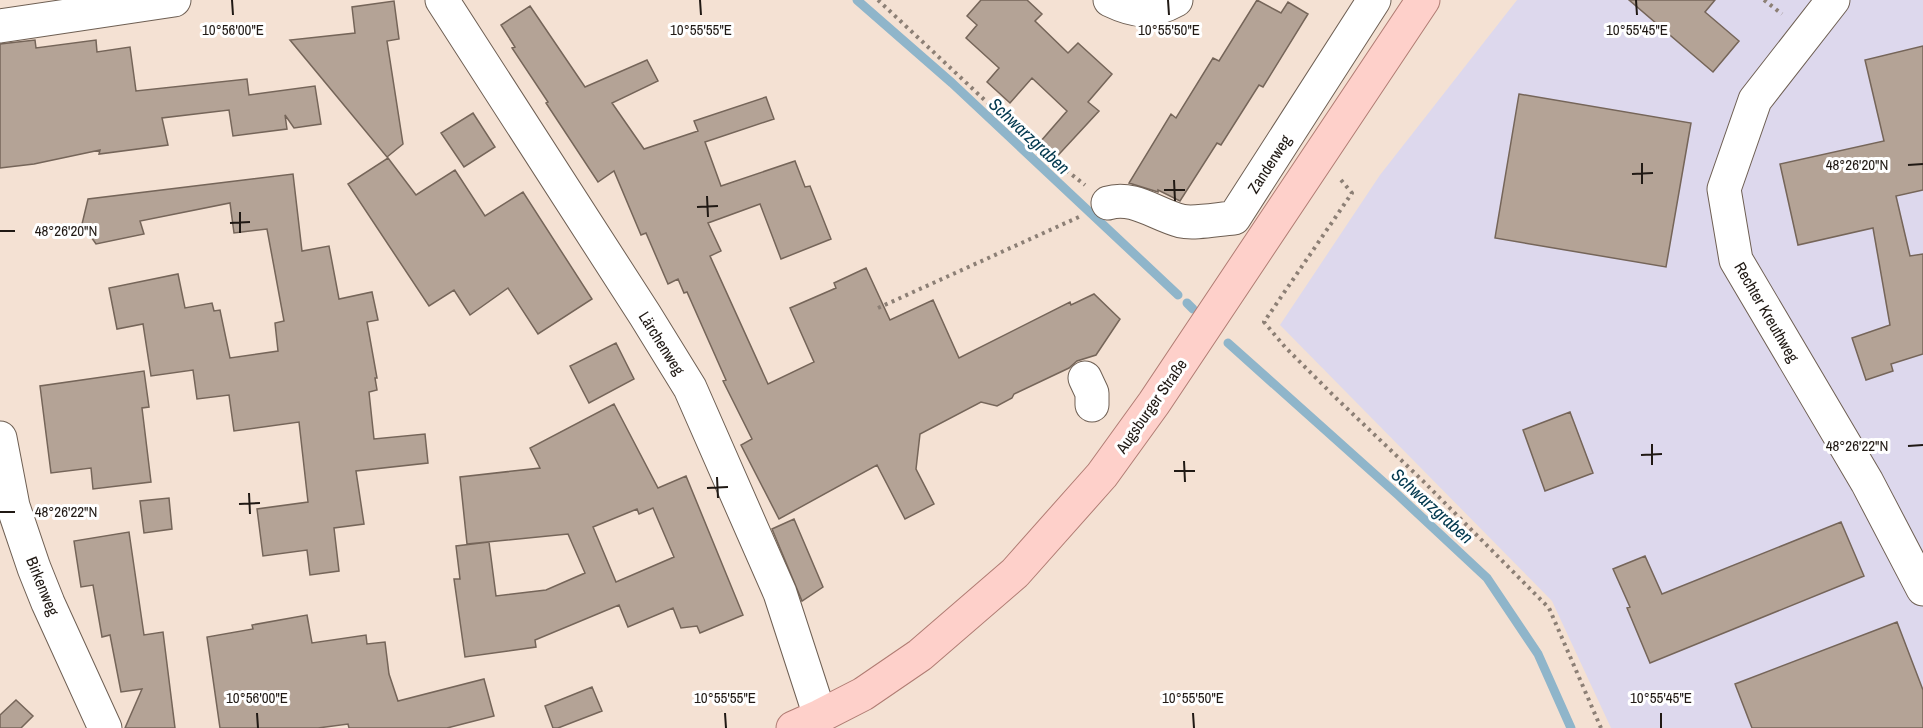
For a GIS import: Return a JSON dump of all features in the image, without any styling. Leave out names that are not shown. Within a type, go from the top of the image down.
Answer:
[{"type":"main road","name":"Augsburger Straße","points":[[806,722],[863,694],[920,655],[1015,573],[1102,475],[1141,421],[1423,0]]},
{"type":"street","points":[[0,26],[174,0]]},
{"type":"street","name":"Lärchenweg","points":[[442,0],[690,388],[780,593],[806,722]]},
{"type":"street","points":[[1110,0],[1130,9],[1151,10],[1176,0]]},
{"type":"street","name":"Zanderweg","points":[[1108,203],[1116,200],[1137,204],[1183,222],[1234,218],[1374,0]]},
{"type":"street","name":"Rechter Kreuthweg","points":[[1833,0],[1755,100],[1724,189],[1736,260],[1867,482],[1923,589]]},
{"type":"street","name":"Birkenweg","points":[[0,438],[13,506],[34,568],[105,728]]},
{"type":"path","points":[[878,0],[1056,167],[1066,170],[1108,203]]},
{"type":"path","points":[[1318,156],[1352,193],[1264,322],[1285,347],[1549,608],[1601,728]]},
{"type":"path","points":[[878,308],[1078,217]]},
{"type":"shaded area","points":[[1517,0],[1923,0],[1923,728],[1611,728],[1552,601],[1280,325],[1380,175]]},
{"type":"building","points":[[981,0],[1027,0],[1042,14],[1035,21],[1068,53],[1078,43],[1112,74],[1088,102],[1099,111],[1050,164],[1034,149],[1067,111],[1032,78],[1010,103],[987,82],[999,68],[966,38],[977,25],[967,16]]},
{"type":"building","points":[[1257,0],[1281,13],[1288,2],[1308,14],[1263,87],[1259,85],[1221,145],[1217,143],[1180,201],[1158,190],[1158,192],[1129,183],[1171,114],[1176,118],[1213,58],[1219,61]]},
{"type":"building","points":[[1629,0],[1715,0],[1705,12],[1739,41],[1713,72]]},
{"type":"building","points":[[394,1],[399,39],[387,41],[403,144],[387,157],[290,40],[355,33],[352,7]]},
{"type":"building","points":[[530,6],[585,87],[647,60],[658,81],[612,103],[644,149],[698,131],[694,121],[766,97],[774,119],[705,142],[721,186],[795,161],[805,187],[810,186],[831,239],[781,259],[760,204],[708,223],[721,251],[710,256],[768,384],[814,362],[790,308],[836,288],[834,283],[866,268],[890,320],[933,300],[959,358],[1070,302],[1071,305],[1094,294],[1120,319],[1096,355],[1077,361],[1069,368],[1014,394],[1012,398],[997,406],[981,402],[920,434],[916,469],[934,504],[905,519],[877,465],[779,519],[741,445],[752,439],[723,381],[726,380],[687,292],[684,293],[678,279],[668,284],[646,233],[641,235],[614,171],[598,182],[512,48],[515,47],[501,25]]},
{"type":"building","points":[[35,40],[36,48],[96,40],[97,52],[130,47],[136,91],[247,79],[249,95],[315,86],[321,124],[294,128],[285,115],[287,129],[233,136],[229,110],[162,118],[168,145],[99,154],[100,150],[34,164],[0,168],[0,44]]},
{"type":"building","points":[[1923,46],[1923,190],[1896,196],[1910,256],[1923,254],[1923,354],[1891,364],[1893,371],[1866,380],[1852,338],[1890,325],[1873,228],[1798,245],[1780,164],[1884,141],[1865,60]]},
{"type":"building","points":[[1519,94],[1691,123],[1666,267],[1495,238]]},
{"type":"building","points":[[473,113],[495,147],[464,167],[441,133]]},
{"type":"building","points":[[388,158],[416,195],[455,170],[485,216],[523,192],[592,299],[538,334],[508,288],[470,315],[454,290],[429,306],[348,184]]},
{"type":"building","points":[[293,174],[302,251],[329,246],[339,299],[372,292],[378,320],[367,322],[377,378],[375,378],[377,390],[369,392],[374,439],[425,434],[428,463],[356,471],[364,524],[334,528],[339,571],[310,575],[307,550],[263,556],[257,509],[308,502],[299,422],[234,431],[229,395],[197,399],[193,370],[151,376],[143,324],[117,329],[109,288],[178,274],[185,308],[212,303],[214,311],[220,310],[230,358],[278,351],[275,323],[284,321],[267,229],[234,233],[230,203],[140,221],[144,234],[96,244],[82,224],[88,199]]},
{"type":"building","points":[[616,343],[634,379],[589,403],[570,366]]},
{"type":"building","points":[[144,371],[149,407],[142,408],[151,482],[93,489],[91,468],[51,473],[40,386]]},
{"type":"building","points":[[614,404],[658,488],[686,476],[743,615],[700,633],[697,626],[681,628],[673,608],[628,627],[619,605],[535,640],[536,647],[465,657],[454,579],[460,579],[456,546],[489,542],[496,596],[546,590],[585,573],[568,534],[467,544],[460,477],[540,468],[530,448]],"holes":[[[653,508],[674,557],[616,582],[593,527],[637,509],[639,514]]]},
{"type":"building","points":[[1570,412],[1593,473],[1545,491],[1523,430]]},
{"type":"building","points":[[169,498],[172,529],[144,533],[140,501]]},
{"type":"building","points":[[794,519],[823,587],[802,601],[772,529]]},
{"type":"building","points":[[1841,522],[1864,576],[1650,663],[1627,608],[1630,607],[1613,569],[1645,556],[1662,594]]},
{"type":"building","points":[[129,532],[144,635],[163,632],[175,728],[125,728],[142,689],[121,692],[110,635],[102,637],[93,585],[81,587],[74,541]]},
{"type":"building","points":[[307,615],[312,643],[366,635],[367,644],[385,642],[389,674],[398,701],[484,679],[494,716],[447,728],[349,728],[348,724],[318,728],[220,728],[207,637],[253,629],[252,625]]},
{"type":"building","points":[[1897,622],[1923,690],[1923,728],[1752,728],[1735,684]]},
{"type":"building","points":[[592,687],[602,711],[553,728],[545,706]]},
{"type":"building","points":[[16,700],[33,716],[21,728],[0,728],[0,715]]},
{"type":"waterway","name":"Schwarzgraben","points":[[857,0],[952,83],[1178,295]]},
{"type":"waterway","name":"Schwarzgraben","points":[[1187,303],[1193,309]]},
{"type":"waterway","name":"Schwarzgraben","points":[[1228,343],[1487,578],[1538,654],[1571,728]]}]
